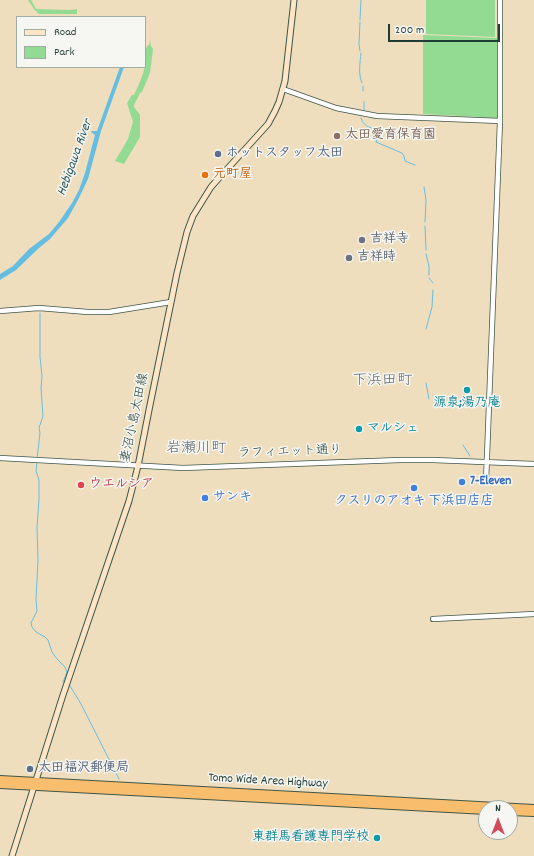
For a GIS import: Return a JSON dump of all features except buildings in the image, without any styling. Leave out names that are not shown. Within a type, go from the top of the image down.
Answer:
[{"type":"highway","name":"Tomo Wide Area Highway","points":[[0,779],[35,784],[478,811]]},
{"type":"highway","name":"Tomo Wide Area Highway","points":[[0,785],[35,784],[534,808]]},
{"type":"highway","points":[[518,812],[534,813]]},
{"type":"main road","name":"妻沼小島太田線","points":[[12,856],[63,695],[129,501],[138,466],[187,232],[205,196],[219,178],[268,124],[275,111],[286,76],[294,0]]},
{"type":"street","points":[[486,482],[500,121],[500,0]]},
{"type":"street","points":[[283,89],[336,108],[377,116],[500,121]]},
{"type":"street","points":[[0,311],[39,308],[109,312],[172,302]]},
{"type":"street","name":"ラフィエット通り","points":[[0,458],[183,468],[400,460],[534,464]]},
{"type":"street","points":[[433,619],[534,614]]},
{"type":"green space","points":[[28,0],[31,0],[36,9],[77,9],[77,14],[39,14]]},
{"type":"green space","points":[[426,0],[495,0],[495,37],[426,34]]},
{"type":"green space","points":[[423,35],[497,38],[497,118],[423,114]]},
{"type":"green space","points":[[150,40],[153,49],[150,73],[142,92],[134,105],[140,115],[140,137],[124,164],[115,161],[128,139],[133,122],[127,103],[132,95],[134,95],[144,68],[146,68],[146,51],[147,46],[149,45]]},
{"type":"water","points":[[120,68],[124,68],[101,131],[88,179],[68,218],[50,239],[16,270],[0,280],[0,274],[13,266],[29,249],[49,234],[72,203],[79,190],[85,173],[95,135],[91,132],[97,131]]},
{"type":"waterway","points":[[360,20],[361,0]]},
{"type":"waterway","points":[[360,22],[360,51]]},
{"type":"waterway","points":[[361,53],[360,72],[362,83]]},
{"type":"waterway","points":[[363,86],[363,91]]},
{"type":"waterway","points":[[364,102],[364,110]]},
{"type":"waterway","points":[[361,118],[362,122],[366,126],[374,129],[378,133],[376,142],[402,153],[405,161],[415,165]]},
{"type":"waterway","points":[[424,187],[426,200],[425,222]]},
{"type":"waterway","points":[[425,226],[426,250]]},
{"type":"waterway","points":[[426,254],[429,266],[429,275]]},
{"type":"waterway","points":[[429,278],[433,283]]},
{"type":"waterway","points":[[426,329],[432,307],[433,290]]},
{"type":"waterway","points":[[37,459],[40,433],[39,428],[43,416],[40,357],[40,313]]},
{"type":"waterway","points":[[426,383],[429,399]]},
{"type":"waterway","points":[[463,445],[470,456]]},
{"type":"waterway","points":[[37,462],[36,471],[39,480],[37,528],[37,611],[31,623],[36,632],[48,640],[52,652],[65,667],[67,672],[63,682]]},
{"type":"waterway","points":[[70,686],[81,704],[119,779]]},
{"type":"place","name":"太田愛育保育園","points":[[337,136]]},
{"type":"place","name":"ホットスタッフ太田","points":[[218,154]]},
{"type":"place","name":"元町屋","points":[[205,175]]},
{"type":"place","name":"吉祥寺","points":[[362,240]]},
{"type":"place","name":"吉祥時","points":[[349,258]]},
{"type":"place","name":"源泉;湯乃庵","points":[[467,390]]},
{"type":"place","name":"マルシェ","points":[[359,429]]},
{"type":"place","name":"7-Eleven","points":[[462,482]]},
{"type":"place","name":"ウエルシア","points":[[81,485]]},
{"type":"place","name":"クスリのアオキ 下浜田店店","points":[[414,488]]},
{"type":"place","name":"サンキ","points":[[205,498]]},
{"type":"place","name":"太田福沢郵便局","points":[[30,769]]},
{"type":"place","name":"東群馬看護専門学校","points":[[377,838]]},
{"type":"district","name":"下浜田町","points":[[382,382]]},
{"type":"district","name":"岩瀬川町","points":[[196,450]]},
{"type":"water label","name":"Hebigawa River","points":[[76,158]]}]
